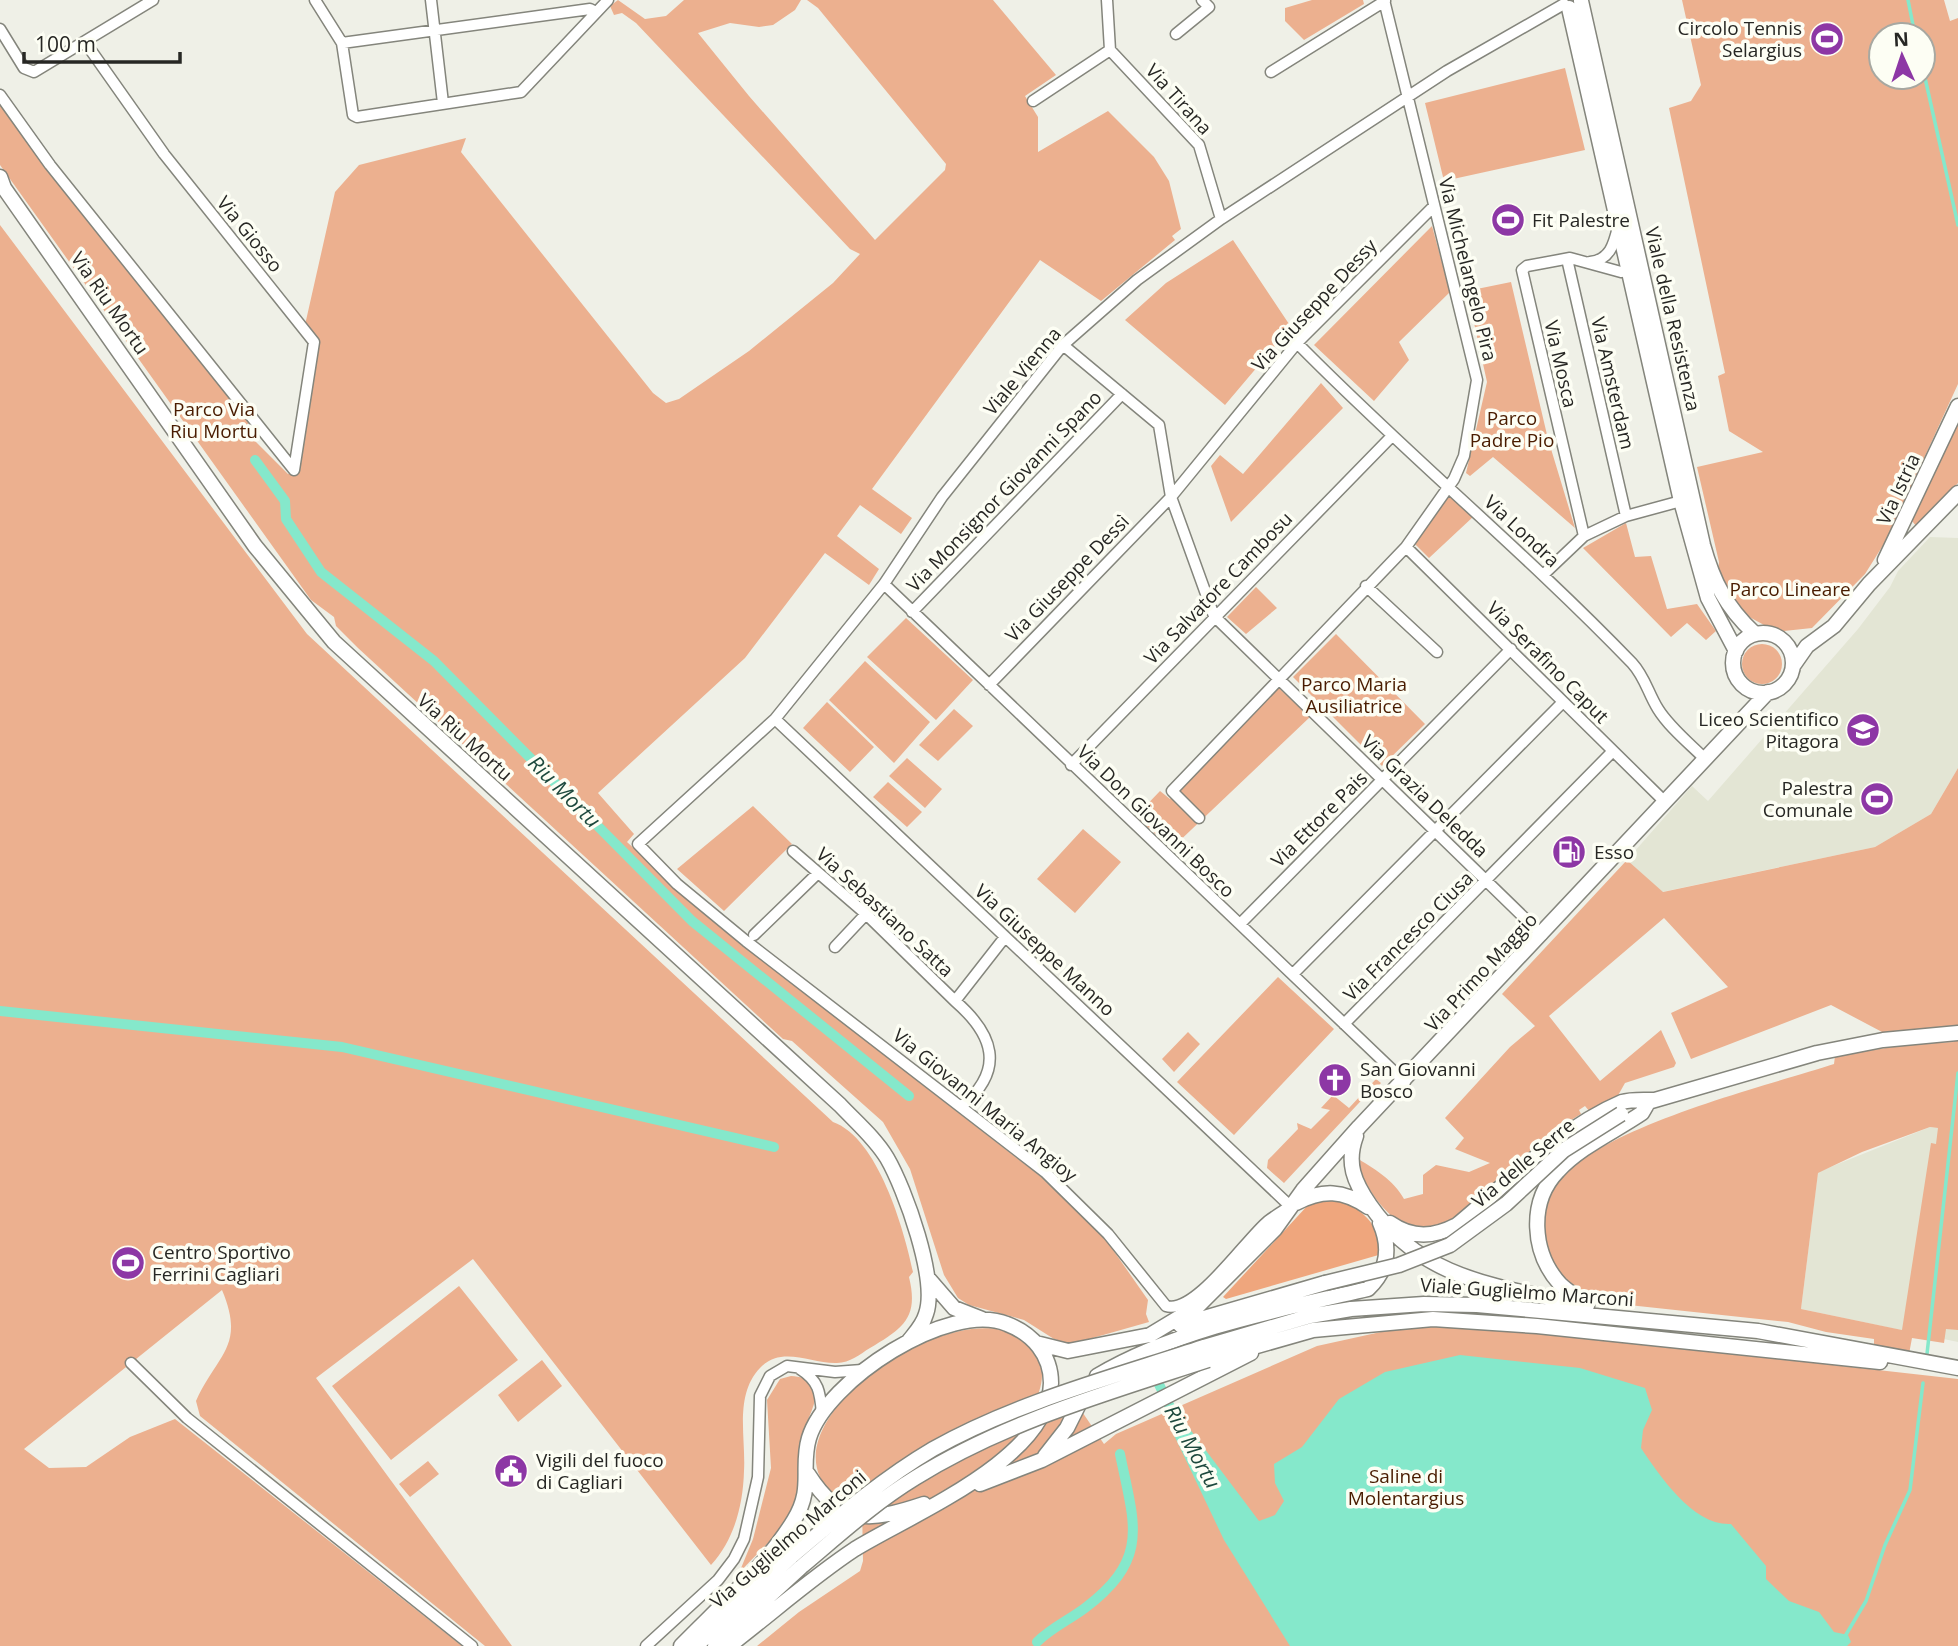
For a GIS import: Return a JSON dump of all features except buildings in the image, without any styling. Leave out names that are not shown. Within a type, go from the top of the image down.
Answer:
[{"type":"main road","name":"Viale della Resistenza","points":[[1571,3],[1681,501],[1708,598],[1735,651]]},
{"type":"main road","name":"Viale della Resistenza","points":[[1571,3],[1706,554],[1720,593],[1735,616],[1754,634]]},
{"type":"main road","name":"Via Riu Mortu","points":[[1,183],[256,546],[334,642],[840,1105],[872,1139],[886,1157],[907,1205],[927,1277],[927,1313],[908,1342]]},
{"type":"main road","name":"Via Istria","points":[[1869,584],[1892,549],[1958,406]]},
{"type":"main road","points":[[1742,684],[1759,692],[1768,692],[1785,683],[1807,646],[1847,614],[1869,584],[1958,493]]},
{"type":"main road","points":[[1739,721],[1744,703],[1742,684],[1733,667],[1735,651],[1754,634],[1772,634],[1788,647],[1793,666]]},
{"type":"main road","points":[[1781,639],[1798,641],[1822,636]]},
{"type":"main road","name":"Via Primo Maggio","points":[[1036,1343],[1068,1351],[1155,1334],[1198,1306],[1275,1229],[1290,1206],[1360,1127],[1768,692]]},
{"type":"main road","name":"Via delle Serre","points":[[1155,1334],[1221,1311],[1399,1265],[1450,1245],[1506,1204],[1564,1150],[1621,1114],[1652,1101],[1817,1053],[1883,1040],[1955,1033]]},
{"type":"main road","points":[[1290,1206],[1314,1194],[1344,1193],[1410,1233],[1442,1233],[1457,1224],[1541,1153],[1587,1122],[1623,1102],[1652,1101]]},
{"type":"main road","points":[[1589,1306],[1561,1285],[1545,1262],[1537,1233],[1539,1207],[1557,1172],[1574,1156],[1642,1113],[1652,1101]]},
{"type":"main road","points":[[1097,1376],[1153,1348],[1274,1311],[1368,1289],[1380,1278],[1386,1264],[1387,1244],[1374,1211],[1353,1174],[1350,1154],[1360,1127]]},
{"type":"main road","points":[[1374,1211],[1415,1253],[1450,1273],[1589,1306],[1758,1331]]},
{"type":"main road","name":"Via Riu Mortu","points":[[927,1277],[954,1308],[984,1319]]},
{"type":"main road","name":"Viale Guglielmo Marconi","points":[[1074,1404],[1206,1353],[1310,1317],[1381,1306],[1424,1304],[1558,1310],[1758,1331],[1958,1369]]},
{"type":"main road","points":[[681,1646],[753,1570],[793,1522],[805,1500],[810,1437],[822,1413],[862,1370],[908,1342],[949,1326],[984,1319],[1017,1327],[1036,1343],[1050,1367],[1051,1386],[1045,1408],[1026,1436],[1012,1450],[954,1494],[856,1549],[729,1646]]},
{"type":"main road","name":"Viale Guglielmo Marconi","points":[[1060,1394],[1206,1353],[1267,1343],[1339,1325],[1409,1319],[1471,1320],[1958,1369]]},
{"type":"main road","points":[[1042,1460],[1067,1428],[1085,1392],[1097,1376],[1130,1347],[1155,1334]]},
{"type":"main road","points":[[808,1474],[830,1502],[849,1515],[877,1516],[954,1494],[1042,1460],[1179,1392],[1267,1343]]},
{"type":"main road","name":"Via Guglielmo Marconi","points":[[715,1646],[867,1493],[933,1450],[986,1423],[1060,1394]]},
{"type":"main road","name":"Via Guglielmo Marconi","points":[[696,1646],[797,1562],[881,1500],[925,1472],[1001,1432],[1074,1404]]},
{"type":"street","points":[[0,29],[24,68],[30,72],[153,0]]},
{"type":"street","points":[[315,0],[342,43],[353,116],[521,92],[608,0]]},
{"type":"street","points":[[431,0],[443,103]]},
{"type":"street","points":[[1034,101],[1110,50],[1107,0]]},
{"type":"street","points":[[1176,34],[1209,7],[1202,0]]},
{"type":"street","points":[[1270,72],[1384,1]]},
{"type":"street","name":"Via Michelangelo Pira","points":[[1199,818],[1172,791],[1406,547],[1448,486],[1464,456],[1477,380],[1384,1]]},
{"type":"street","name":"Viale Vienna","points":[[638,844],[775,719],[884,584],[942,497],[1063,345],[1137,280],[1221,219],[1408,95],[1514,30],[1571,3]]},
{"type":"street","points":[[342,43],[590,9],[596,12]]},
{"type":"street","name":"Via Giosso","points":[[85,42],[164,155],[314,342],[294,470]]},
{"type":"street","name":"Via Tirana","points":[[1110,50],[1199,145],[1221,219]]},
{"type":"street","name":"Via Riu Mortu","points":[[0,95],[50,165],[294,470]]},
{"type":"street","name":"Via Giuseppe Dessy","points":[[1171,497],[1297,343],[1434,206]]},
{"type":"street","points":[[1590,262],[1602,260],[1610,251],[1618,225]]},
{"type":"street","name":"Via Mosca","points":[[1584,536],[1522,270],[1527,266],[1567,258],[1621,272],[1629,270]]},
{"type":"street","name":"Via Amsterdam","points":[[1567,258],[1626,516]]},
{"type":"street","name":"Via Londra","points":[[1297,343],[1391,437],[1543,575],[1633,664],[1648,686],[1658,709],[1705,759]]},
{"type":"street","name":"Via Grazia Deledda","points":[[1063,345],[1159,425],[1171,497],[1214,615],[1542,935]]},
{"type":"street","name":"Via Monsignor Giovanni Spano","points":[[912,612],[1122,394]]},
{"type":"street","name":"Via Salvatore Cambosu","points":[[1071,765],[1214,615],[1391,437]]},
{"type":"street","name":"Via Giuseppe Dessì","points":[[989,685],[1171,497]]},
{"type":"street","points":[[1543,575],[1584,536],[1626,516],[1681,501]]},
{"type":"street","name":"Via Serafino Caput","points":[[1406,547],[1665,802]]},
{"type":"street","name":"Via Don Giovanni Bosco","points":[[884,584],[1405,1082]]},
{"type":"street","points":[[1366,586],[1437,652]]},
{"type":"street","name":"Via Ettore Pais","points":[[1240,924],[1511,649]]},
{"type":"street","points":[[1293,974],[1563,702]]},
{"type":"street","name":"Via Giuseppe Manno","points":[[775,719],[1290,1206]]},
{"type":"street","name":"Via Francesco Ciusa","points":[[1344,1024],[1613,751]]},
{"type":"street","name":"Via Giovanni Maria Angioy","points":[[638,844],[677,884],[746,941],[962,1106],[1063,1189],[1108,1234],[1169,1308],[1179,1307],[1199,1294],[1267,1222],[1290,1206]]},
{"type":"street","name":"Via Sebastiano Satta","points":[[793,851],[866,914],[955,1001],[1005,937]]},
{"type":"street","points":[[754,935],[818,873]]},
{"type":"street","points":[[835,947],[866,914]]},
{"type":"street","points":[[955,1001],[980,1026],[989,1049],[986,1078],[962,1106]]},
{"type":"street","points":[[131,1363],[187,1418],[472,1646]]},
{"type":"street","points":[[646,1646],[718,1580],[734,1559],[754,1504],[760,1396],[770,1376],[779,1369],[795,1366],[835,1372],[862,1370]]},
{"type":"street","points":[[795,1366],[816,1381],[822,1413]]},
{"type":"shaded area","name":"Liceo Scientifico Pitagora","points":[[1930,537],[1958,538],[1958,768],[1931,814],[1875,847],[1662,892],[1627,860],[1692,786],[1708,801],[1858,629],[1890,587],[1898,571]]},
{"type":"shaded area","points":[[1930,1127],[1958,1130],[1958,1342],[1801,1309],[1818,1172]]},
{"type":"shaded area","points":[[1333,1195],[1360,1211],[1373,1225],[1382,1254],[1226,1299],[1223,1297],[1308,1205]]},
{"type":"green space","name":"Parco Via Riu Mortu","points":[[618,0],[645,19],[666,16],[684,0],[801,0],[795,10],[773,25],[759,27],[730,23],[698,33],[749,96],[875,240],[945,170],[946,164],[818,8],[807,0],[993,0],[1056,75],[1025,96],[1038,117],[1038,152],[1108,111],[1154,157],[1169,181],[1181,229],[1172,236],[1175,240],[1101,301],[1040,260],[872,489],[912,518],[901,534],[860,505],[837,536],[879,569],[869,585],[825,553],[745,658],[598,793],[634,834],[627,842],[722,929],[1040,1176],[1104,1237],[1148,1300],[1146,1314],[1149,1322],[1067,1343],[1054,1339],[1024,1320],[969,1305],[958,1298],[944,1275],[910,1169],[883,1122],[792,1041],[783,1039],[358,648],[336,626],[334,617],[311,600],[0,165],[0,96],[249,423],[242,428],[288,474],[297,473],[300,464],[319,342],[305,325],[335,192],[359,165],[466,138],[461,152],[653,393],[666,403],[679,399],[749,351],[833,283],[860,254],[850,249],[636,23],[622,13],[614,15],[610,6]]},
{"type":"green space","points":[[1312,0],[1363,0],[1364,4],[1304,40],[1285,21],[1285,8]]},
{"type":"green space","name":"Parco Lineare","points":[[1682,0],[1944,0],[1950,21],[1958,18],[1958,384],[1887,539],[1865,574],[1812,628],[1784,631],[1764,625],[1742,613],[1718,571],[1719,562],[1697,467],[1763,452],[1729,431],[1718,376],[1725,373],[1669,108],[1691,101],[1701,85]]},
{"type":"green space","points":[[1565,68],[1585,150],[1444,181],[1425,103]]},
{"type":"green space","points":[[0,225],[307,634],[833,1122],[849,1131],[876,1165],[896,1210],[909,1254],[913,1272],[909,1277],[912,1291],[910,1312],[899,1328],[846,1362],[827,1363],[787,1357],[769,1361],[760,1368],[752,1379],[744,1404],[744,1471],[739,1510],[726,1545],[711,1565],[473,1259],[316,1378],[512,1646],[485,1646],[200,1416],[196,1401],[230,1338],[229,1309],[222,1290],[24,1449],[49,1468],[86,1467],[130,1437],[175,1419],[462,1646],[0,1646]]},
{"type":"green space","points":[[1432,226],[1450,292],[1399,342],[1409,360],[1374,401],[1314,345]]},
{"type":"green space","points":[[1233,240],[1291,327],[1225,405],[1125,320],[1166,283]]},
{"type":"green space","name":"Parco Padre Pio","points":[[1511,282],[1548,439],[1575,528],[1493,457],[1470,476],[1466,473],[1487,382],[1467,291]]},
{"type":"green space","points":[[1321,383],[1343,408],[1231,522],[1211,466],[1220,455],[1243,474]]},
{"type":"green space","points":[[1958,418],[1958,483],[1917,527],[1912,521]]},
{"type":"green space","points":[[1450,494],[1474,516],[1429,558],[1414,543]]},
{"type":"green space","points":[[1626,523],[1635,557],[1651,556],[1667,609],[1697,604],[1716,631],[1706,640],[1687,623],[1671,637],[1583,548]]},
{"type":"green space","points":[[1256,587],[1277,608],[1246,634],[1227,617]]},
{"type":"green space","points":[[906,618],[973,680],[936,720],[867,657]]},
{"type":"green space","name":"Parco Maria Ausiliatrice","points":[[1336,634],[1425,724],[1382,766],[1293,677]]},
{"type":"green space","points":[[1762,644],[1776,650],[1782,664],[1776,678],[1762,684],[1748,678],[1742,664],[1748,650]]},
{"type":"green space","points":[[865,661],[930,722],[894,763],[829,700]]},
{"type":"green space","points":[[1279,688],[1310,717],[1171,849],[1136,816],[1160,791],[1170,799]]},
{"type":"green space","points":[[827,702],[874,747],[850,772],[803,728]]},
{"type":"green space","points":[[954,709],[973,726],[938,761],[919,745]]},
{"type":"green space","points":[[907,758],[942,789],[925,808],[889,776]]},
{"type":"green space","points":[[1958,768],[1958,1330],[1946,1329],[1944,1343],[1912,1338],[1909,1354],[1874,1349],[1874,1339],[1826,1332],[1788,1322],[1610,1303],[1577,1289],[1559,1274],[1552,1264],[1545,1241],[1544,1226],[1546,1206],[1551,1193],[1575,1165],[1605,1146],[1683,1112],[1834,1064],[1835,1056],[1911,1044],[1954,1042],[1953,1026],[1884,1033],[1831,1005],[1691,1059],[1671,1013],[1728,987],[1664,918],[1549,1016],[1600,1081],[1661,1030],[1676,1063],[1674,1067],[1625,1083],[1616,1099],[1590,1112],[1585,1106],[1579,1110],[1581,1114],[1558,1128],[1558,1136],[1456,1219],[1442,1227],[1426,1230],[1412,1228],[1398,1221],[1386,1211],[1367,1185],[1355,1157],[1389,1180],[1404,1199],[1423,1194],[1423,1175],[1436,1165],[1469,1172],[1490,1163],[1455,1149],[1464,1138],[1445,1118],[1510,1047],[1535,1026],[1502,994],[1627,860],[1663,892],[1875,847],[1931,814]],"holes":[[[1930,1127],[1938,1128],[1936,1144],[1931,1143],[1902,1330],[1801,1309],[1818,1173],[1862,1152]]]},
{"type":"green space","points":[[888,782],[922,812],[907,827],[873,797]]},
{"type":"green space","points":[[753,806],[792,844],[724,911],[677,869]]},
{"type":"green space","points":[[1083,829],[1121,862],[1075,913],[1037,879]]},
{"type":"green space","points":[[1278,977],[1334,1029],[1234,1135],[1177,1082]]},
{"type":"green space","points":[[1188,1032],[1200,1044],[1174,1072],[1162,1059]]},
{"type":"green space","points":[[1376,1079],[1381,1083],[1374,1091],[1372,1089],[1284,1183],[1267,1168],[1268,1160],[1298,1129],[1297,1123],[1311,1129],[1330,1110],[1321,1108],[1333,1095],[1349,1108]]},
{"type":"green space","points":[[459,1286],[518,1360],[391,1460],[332,1386]]},
{"type":"green space","name":"Saline di Molentargius","points":[[1399,1328],[1502,1328],[1958,1379],[1958,1646],[757,1646],[799,1612],[860,1571],[863,1561],[862,1505],[842,1500],[828,1489],[820,1477],[817,1447],[831,1416],[857,1386],[892,1359],[931,1340],[970,1329],[1005,1331],[1031,1347],[1040,1363],[1041,1386],[1031,1411],[1072,1397],[1104,1444],[1116,1434],[1317,1346]]},
{"type":"green space","points":[[542,1360],[562,1386],[518,1422],[498,1395]]},
{"type":"green space","points":[[791,1376],[813,1384],[815,1391],[815,1400],[802,1438],[799,1494],[792,1512],[781,1528],[739,1573],[753,1539],[771,1468],[767,1400],[780,1379]]},
{"type":"green space","points":[[428,1461],[439,1474],[410,1497],[399,1484]]},
{"type":"water","points":[[1460,1355],[1580,1368],[1645,1388],[1652,1410],[1643,1430],[1641,1448],[1668,1485],[1704,1517],[1731,1524],[1766,1566],[1766,1579],[1789,1601],[1819,1612],[1834,1632],[1848,1635],[1851,1642],[1847,1646],[1290,1646],[1224,1540],[1174,1435],[1189,1428],[1259,1521],[1275,1515],[1284,1501],[1275,1483],[1274,1464],[1302,1447],[1339,1399],[1385,1372]]},
{"type":"waterway","points":[[1908,0],[1912,21]]},
{"type":"waterway","points":[[1928,91],[1958,225]]},
{"type":"waterway","name":"Riu Mortu","points":[[255,460],[285,501],[286,519],[321,572],[434,661],[692,921],[909,1096]]},
{"type":"waterway","points":[[0,1011],[342,1047],[774,1147]]},
{"type":"waterway","points":[[1927,1354],[1958,1073]]},
{"type":"waterway","name":"Riu Mortu","points":[[1153,1372],[1187,1442]]},
{"type":"waterway","points":[[1844,1638],[1866,1601],[1885,1545],[1910,1490],[1923,1383]]},
{"type":"waterway","points":[[1037,1642],[1106,1590],[1129,1556],[1132,1520],[1120,1454]]},
{"type":"place","name":"Circolo Tennis Selargius","points":[[1827,39]]},
{"type":"place","name":"Fit Palestre","points":[[1508,220]]},
{"type":"place","name":"Liceo Scientifico Pitagora","points":[[1863,730]]},
{"type":"place","name":"Palestra Comunale","points":[[1877,799]]},
{"type":"place","name":"Esso","points":[[1569,852]]},
{"type":"place","name":"San Giovanni Bosco","points":[[1335,1080]]},
{"type":"place","name":"Centro Sportivo Ferrini Cagliari","points":[[128,1263]]},
{"type":"place","name":"Vigili del fuoco di Cagliari","points":[[511,1471]]}]
